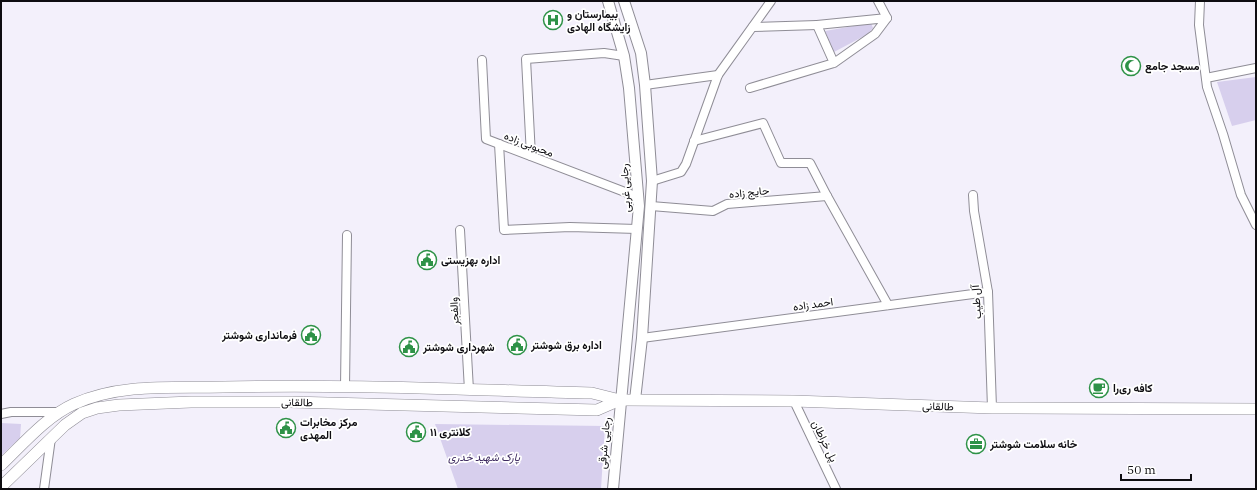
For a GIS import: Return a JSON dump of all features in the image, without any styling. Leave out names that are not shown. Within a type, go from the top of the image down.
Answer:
[{"type":"main road","name":"طالقانی","points":[[1,465],[58,412],[75,403],[99,395],[135,389],[286,385],[592,393],[620,400],[794,401],[992,408],[1256,409]]},
{"type":"main road","name":"طالقانی","points":[[1,487],[65,425],[82,413],[97,408],[119,405],[190,402],[290,402],[597,410],[620,400]]},
{"type":"street","name":"رجایی غربی","points":[[608,1],[624,56],[629,88],[639,206],[620,400]]},
{"type":"street","points":[[624,1],[641,53],[645,85],[652,181],[642,338],[635,400]]},
{"type":"street","points":[[652,181],[681,172],[686,164],[718,75],[771,1]]},
{"type":"street","points":[[878,1],[887,18]]},
{"type":"street","points":[[1200,1],[1199,25],[1207,87],[1223,134],[1240,196],[1256,225]]},
{"type":"street","points":[[753,27],[817,25],[887,18]]},
{"type":"street","points":[[750,88],[834,62],[875,34],[887,18]]},
{"type":"street","points":[[817,25],[834,62]]},
{"type":"street","points":[[531,156],[526,59],[604,53],[624,56],[641,53]]},
{"type":"street","name":"محبوبی زاده","points":[[482,60],[486,139],[638,197]]},
{"type":"street","points":[[1206,78],[1256,68]]},
{"type":"street","points":[[645,85],[718,75]]},
{"type":"street","points":[[694,141],[763,123],[781,163],[810,163],[826,196],[888,305]]},
{"type":"street","points":[[499,144],[504,230],[570,227],[637,229]]},
{"type":"street","name":"آل طیب","points":[[973,195],[974,212],[988,292],[992,408]]},
{"type":"street","name":"حایج زاده","points":[[651,206],[712,211],[727,204],[826,196]]},
{"type":"street","name":"والفجر","points":[[460,230],[469,390]]},
{"type":"street","points":[[346,387],[347,235]]},
{"type":"street","name":"احمد زاده","points":[[642,338],[988,292]]},
{"type":"street","name":"رجایی شرقی","points":[[613,489],[620,400]]},
{"type":"street","name":"پل خراطان","points":[[794,401],[836,489]]},
{"type":"street","points":[[1,414],[11,412],[58,412]]},
{"type":"street","points":[[44,489],[51,438]]},
{"type":"green space","points":[[871,23],[873,28],[868,34],[834,52],[825,31]]},
{"type":"green space","points":[[1256,77],[1256,120],[1232,126],[1217,82]]},
{"type":"green space","points":[[1,423],[21,424],[20,438],[1,456]]},
{"type":"green space","name":"پارک شهید خدری","points":[[435,424],[605,426],[601,489],[458,489]]},
{"type":"place","name":"بیمارستان و زایشگاه الهادی","points":[[553,20]]},
{"type":"place","name":"مسجد جامع","points":[[1131,66]]},
{"type":"place","name":"اداره بهزیستی","points":[[427,260]]},
{"type":"place","name":"فرمانداری شوشتر","points":[[311,335]]},
{"type":"place","name":"اداره برق شوشتر","points":[[517,345]]},
{"type":"place","name":"شهرداری شوشتر","points":[[409,347]]},
{"type":"place","name":"کافه‌ ری‌را","points":[[1099,388]]},
{"type":"place","name":"مرکز مخابرات المهدی","points":[[286,428]]},
{"type":"place","name":"کلانتری ۱۱","points":[[416,432]]},
{"type":"place","name":"خانه سلامت شوشتر","points":[[976,444]]}]
